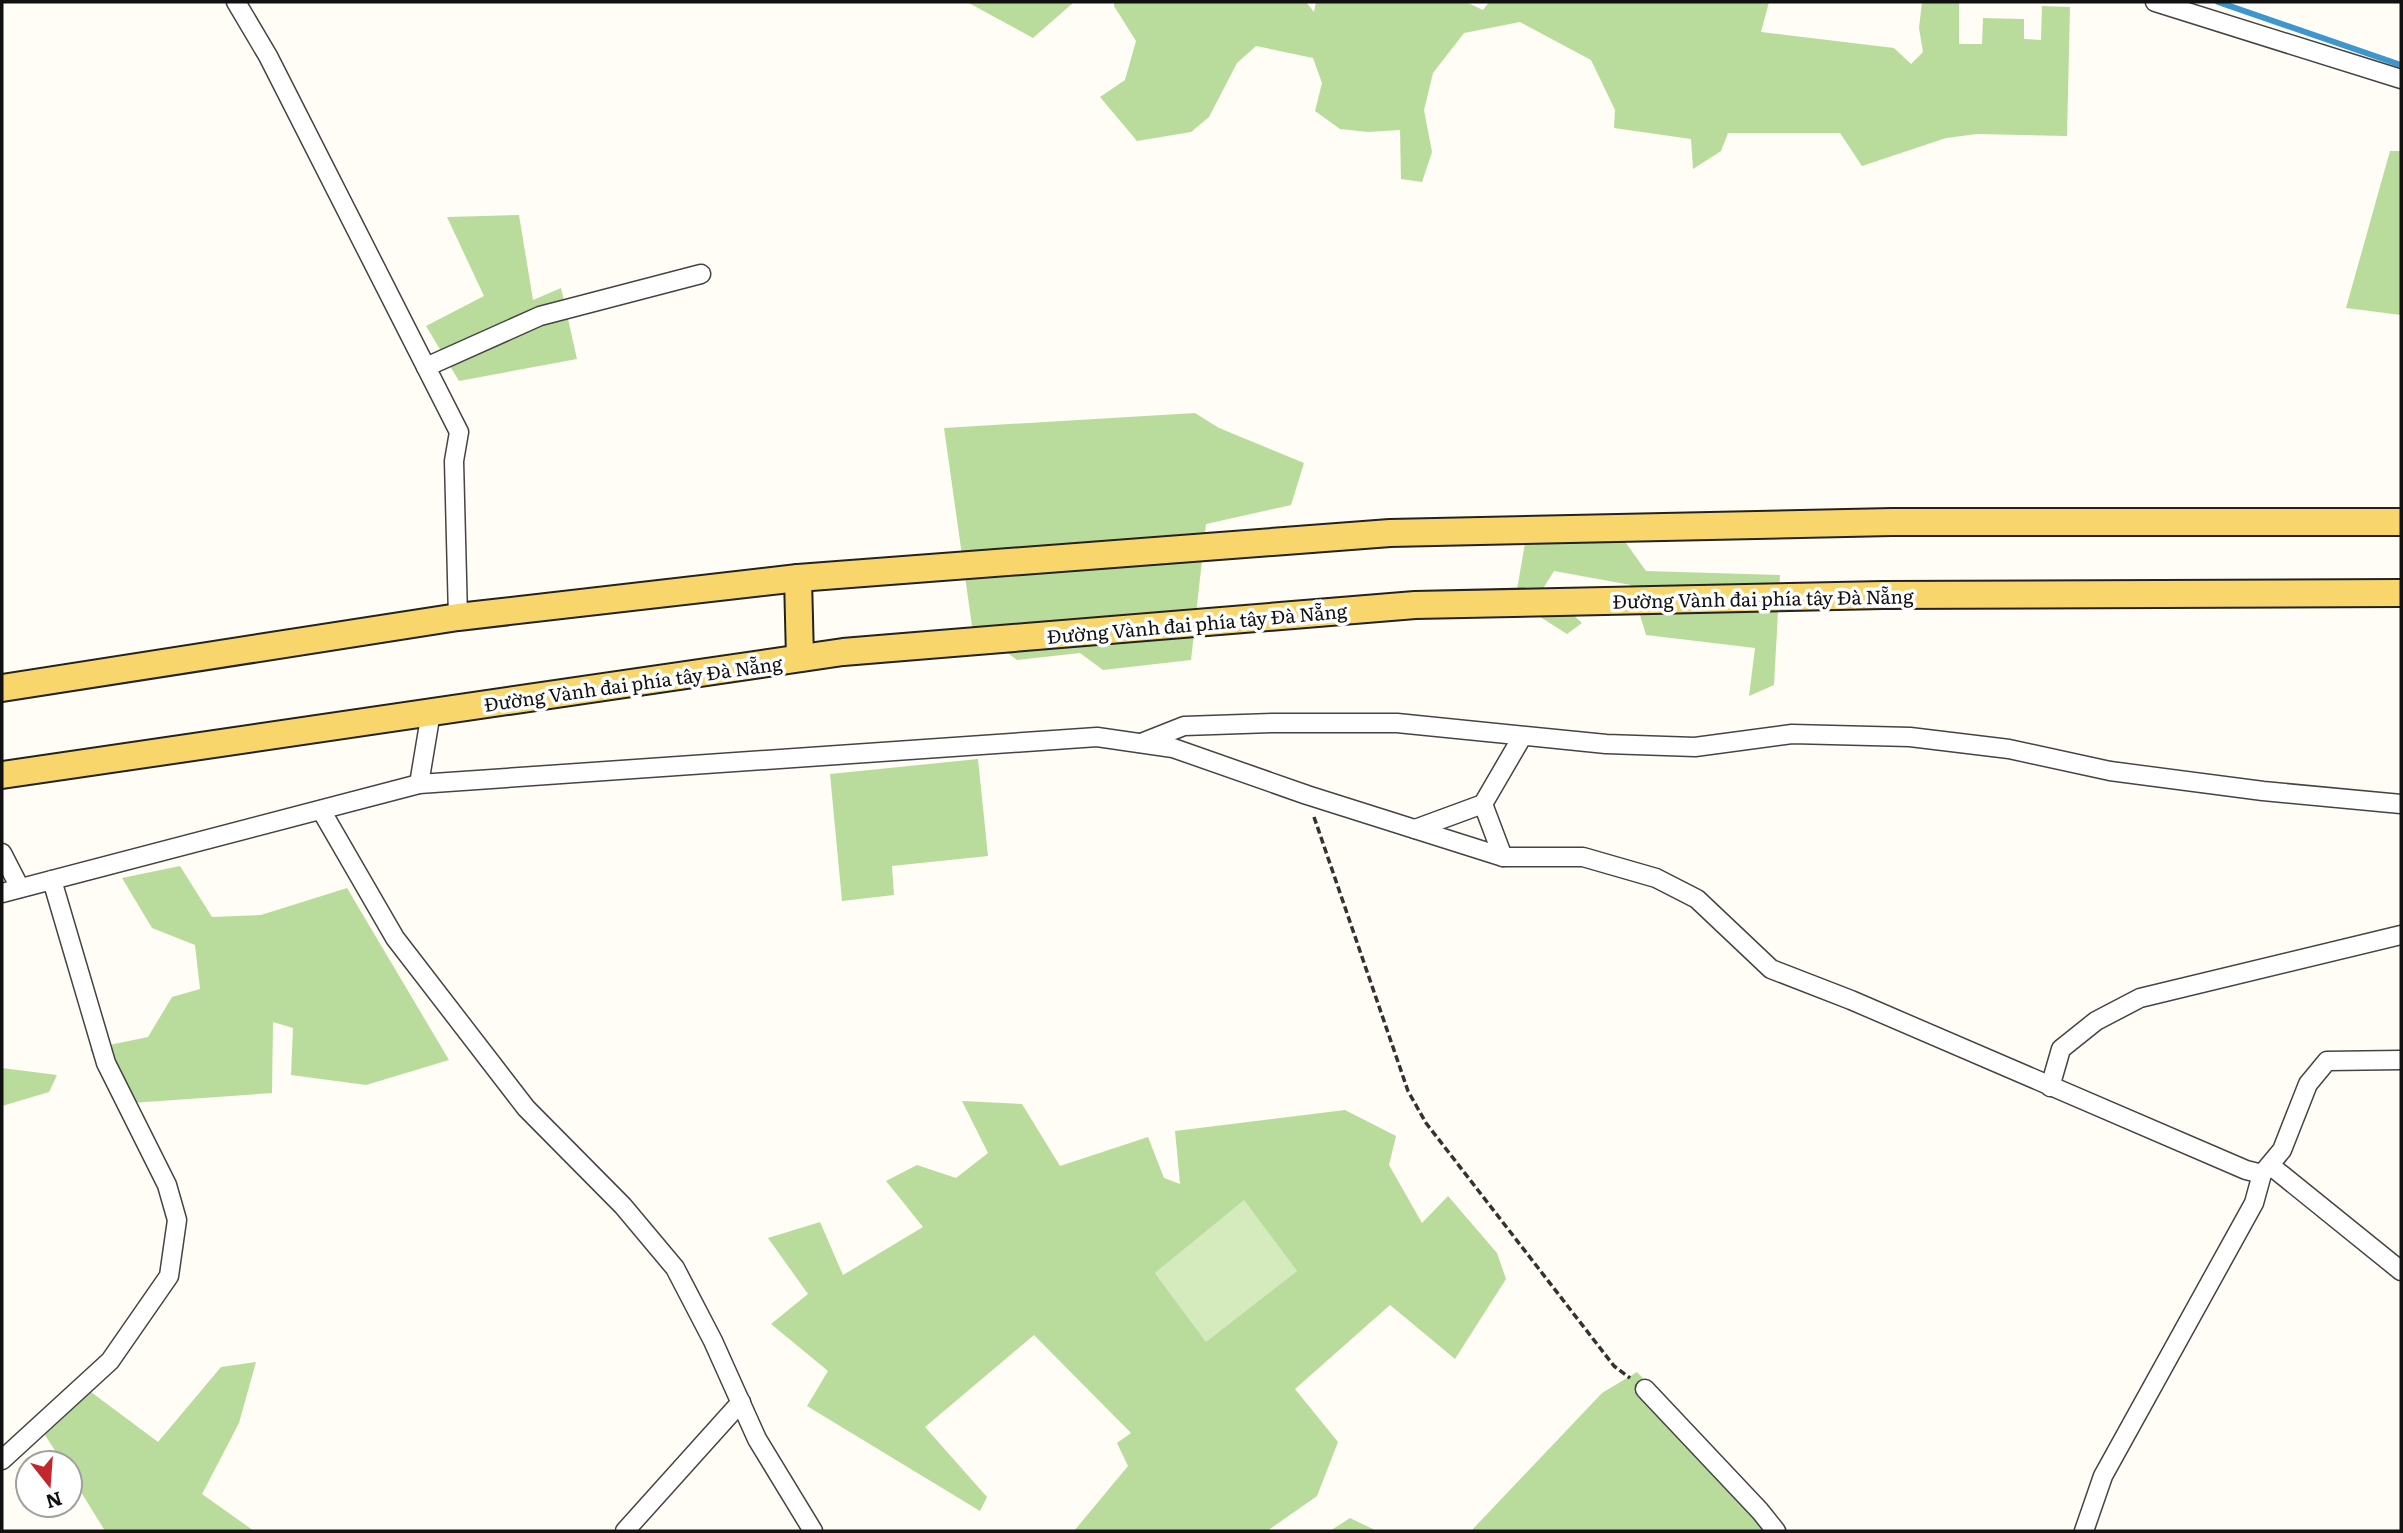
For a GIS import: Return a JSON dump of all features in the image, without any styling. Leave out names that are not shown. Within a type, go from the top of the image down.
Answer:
[{"type":"main road","points":[[2,688],[458,617],[798,578],[1390,533],[1906,522],[2401,522]]},
{"type":"main road","points":[[798,578],[800,658]]},
{"type":"main road","name":"Đường Vành đai phía tây Đà Nẵng","points":[[2,775],[857,651],[1415,605],[1883,595],[2401,593]]},
{"type":"street","points":[[236,2],[268,56],[459,432],[454,461],[458,617]]},
{"type":"street","points":[[2155,2],[2401,79]]},
{"type":"street","points":[[426,367],[540,316],[701,274]]},
{"type":"street","points":[[419,784],[431,712]]},
{"type":"street","points":[[1140,743],[1184,726],[1273,723],[1397,723],[1606,744],[1695,747],[1792,734],[1910,737],[2009,749],[2123,773],[2263,791],[2401,804]]},
{"type":"street","points":[[2,893],[419,784],[1097,737],[1174,748],[1307,795],[1503,856],[1583,857],[1656,878],[1697,899],[1771,969],[1851,1000],[2246,1170],[2267,1170],[2401,1271]]},
{"type":"street","points":[[1415,829],[1483,804],[1522,737]]},
{"type":"street","points":[[1483,804],[1503,856]]},
{"type":"street","points":[[321,810],[395,937],[526,1108],[623,1206],[675,1268],[713,1341],[757,1439],[813,1531]]},
{"type":"street","points":[[2,853],[20,888]]},
{"type":"street","points":[[2,1460],[110,1361],[169,1276],[177,1220],[166,1185],[106,1063],[52,880]]},
{"type":"street","points":[[2050,1087],[2061,1049],[2096,1021],[2140,998],[2401,935]]},
{"type":"street","points":[[2084,1531],[2103,1476],[2254,1203],[2267,1170],[2282,1150],[2308,1084],[2327,1061],[2401,1060]]},
{"type":"street","points":[[1645,1389],[1776,1531]]},
{"type":"street","points":[[625,1531],[741,1402]]},
{"type":"path","points":[[1307,795],[1408,1091],[1420,1112],[1614,1366],[1645,1389]]},
{"type":"green space","points":[[967,2],[1074,2],[1033,38]]},
{"type":"green space","points":[[1114,2],[1306,2],[1314,12],[1316,2],[1466,2],[1483,10],[1489,2],[1769,2],[1761,32],[1894,48],[1911,64],[1923,52],[1919,28],[1922,2],[1959,2],[1959,44],[1982,44],[1983,18],[2024,19],[2024,39],[2041,40],[2042,6],[2070,7],[2067,136],[1977,134],[1946,138],[1862,166],[1840,133],[1728,133],[1721,151],[1693,169],[1691,139],[1614,128],[1615,110],[1591,60],[1520,22],[1464,33],[1433,73],[1424,110],[1432,152],[1422,182],[1401,179],[1400,130],[1368,132],[1340,129],[1315,111],[1322,83],[1313,58],[1256,46],[1237,63],[1209,117],[1191,132],[1137,141],[1100,97],[1125,80],[1136,41]]},
{"type":"green space","points":[[2390,151],[2401,151],[2401,315],[2346,308]]},
{"type":"green space","points":[[519,215],[533,300],[561,288],[577,359],[459,381],[426,326],[484,296],[447,217]]},
{"type":"green space","points":[[1195,413],[1219,428],[1304,463],[1291,505],[1206,524],[1191,660],[1103,670],[1080,653],[1017,660],[972,626],[944,428]]},
{"type":"green space","points":[[1611,522],[1646,571],[1780,575],[1774,685],[1749,696],[1755,648],[1646,635],[1631,585],[1554,571],[1544,587],[1582,623],[1567,634],[1515,601],[1528,526]]},
{"type":"green space","points":[[978,759],[988,856],[892,866],[894,895],[842,901],[830,774]]},
{"type":"green space","points":[[180,866],[212,917],[261,915],[347,888],[449,1060],[366,1085],[291,1075],[293,1028],[273,1022],[272,1093],[117,1104],[90,1049],[148,1037],[172,997],[200,989],[195,945],[152,928],[122,878]]},
{"type":"green space","points":[[2,1068],[57,1075],[49,1092],[2,1106]]},
{"type":"green space","points":[[962,1101],[1022,1104],[1060,1166],[1148,1137],[1164,1178],[1180,1184],[1175,1131],[1345,1110],[1396,1136],[1389,1165],[1422,1223],[1448,1196],[1497,1253],[1506,1279],[1455,1359],[1390,1305],[1295,1389],[1338,1442],[1317,1496],[1267,1531],[1074,1531],[1128,1466],[1117,1443],[1131,1433],[1034,1335],[925,1427],[987,1497],[980,1511],[807,1406],[828,1371],[771,1324],[808,1294],[768,1238],[820,1222],[843,1275],[923,1227],[886,1181],[917,1165],[956,1178],[988,1153]],"holes":[[[1244,1200],[1297,1271],[1206,1342],[1155,1273]]]},
{"type":"green space","points":[[1244,1199],[1297,1271],[1206,1343],[1155,1273]]},
{"type":"green space","points":[[256,1362],[239,1423],[202,1494],[254,1531],[105,1531],[84,1497],[84,1449],[54,1449],[45,1435],[91,1392],[158,1442],[221,1367]]},
{"type":"green space","points":[[1637,1372],[1788,1531],[1471,1531],[1602,1393]]},
{"type":"green space","points":[[1350,1518],[1377,1531],[1330,1531]]},
{"type":"waterway","points":[[2218,2],[2401,65]]}]
